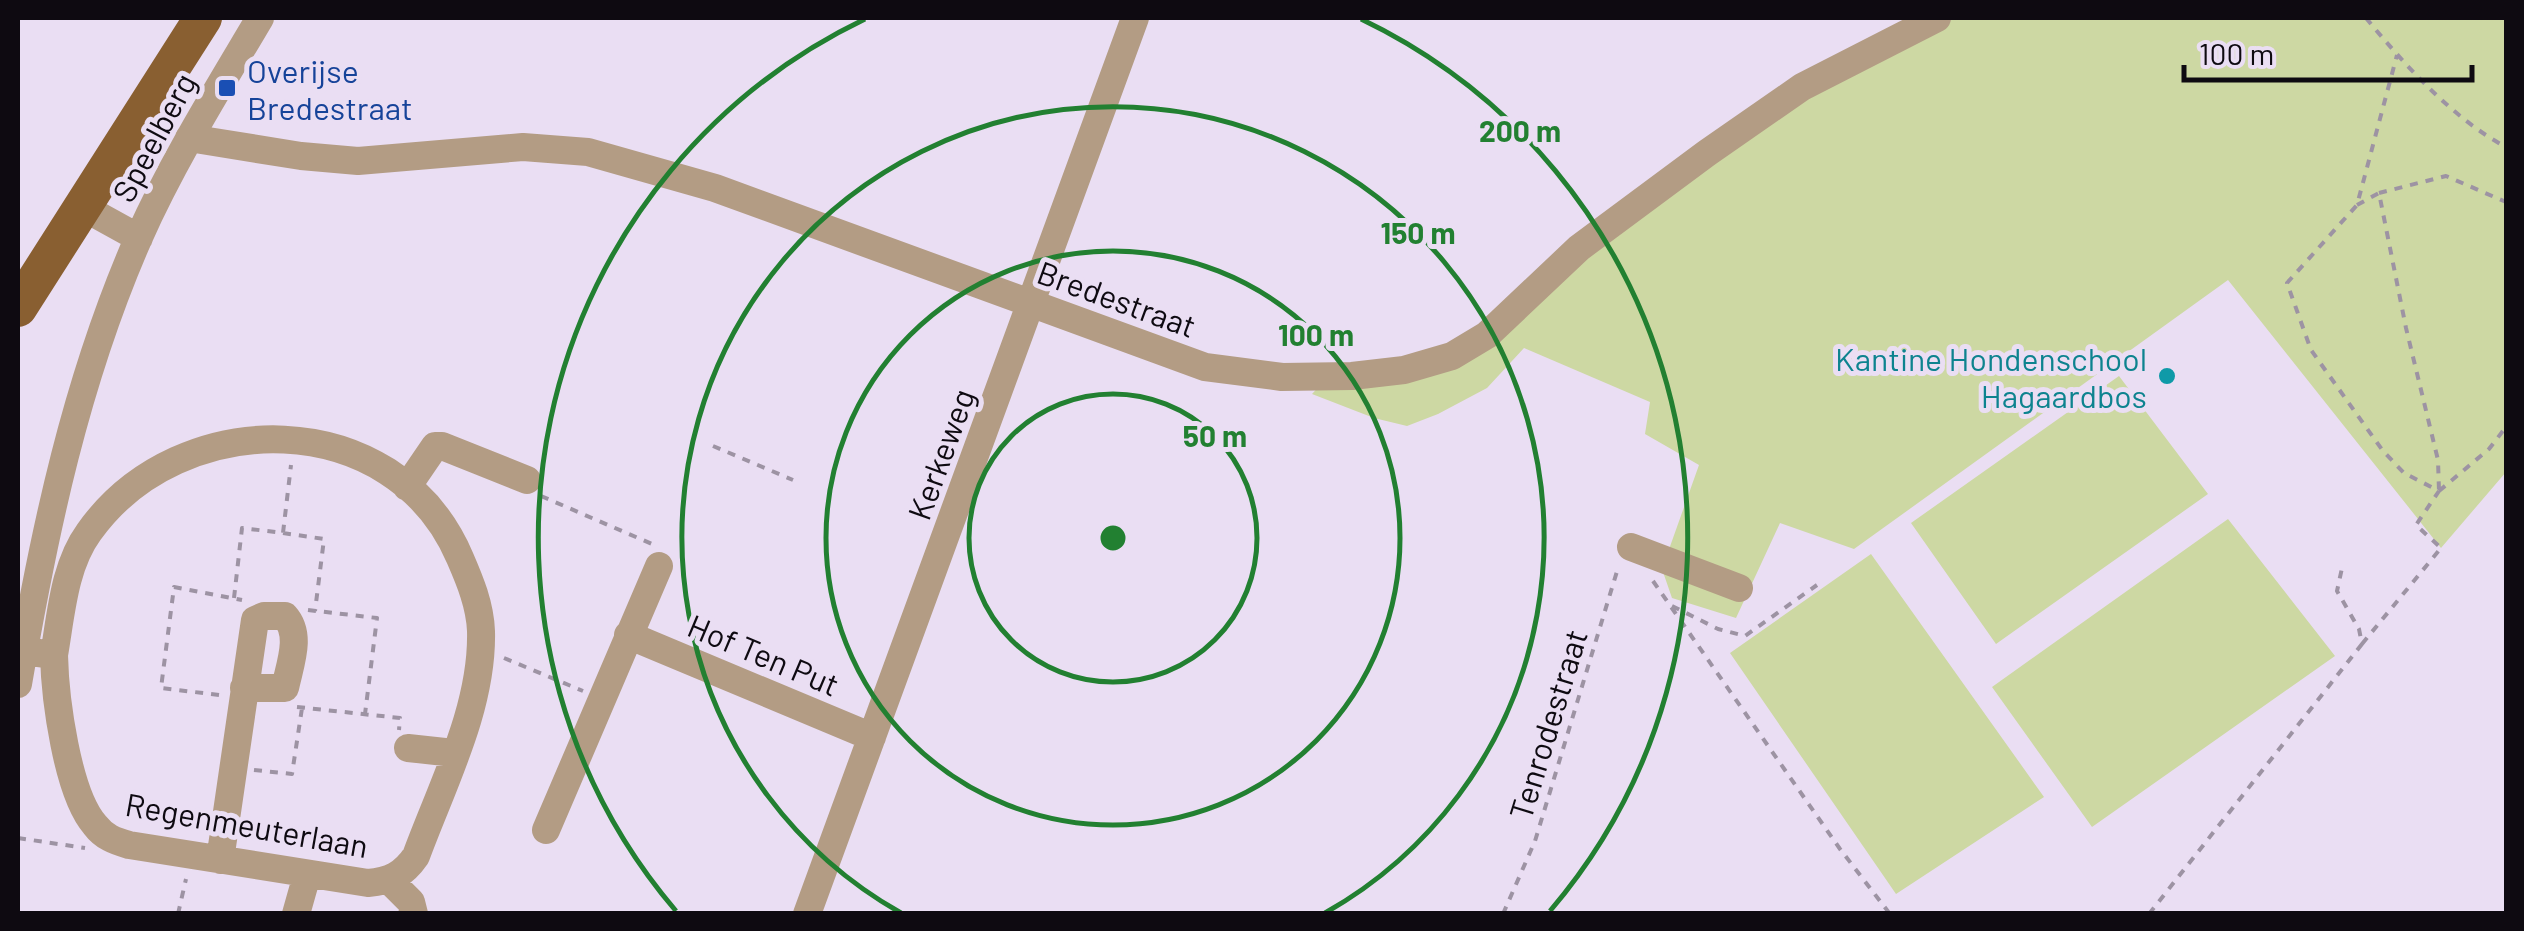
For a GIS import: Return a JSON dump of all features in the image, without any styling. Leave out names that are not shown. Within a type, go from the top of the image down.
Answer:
[{"type":"main road","points":[[18,308],[202,18]]},
{"type":"street","name":"Speelberg","points":[[18,684],[45,529],[87,374],[139,238],[189,138],[260,18]]},
{"type":"street","name":"Kerkeweg","points":[[807,914],[1136,18]]},
{"type":"street","name":"Bredestraat","points":[[189,138],[358,161],[523,146],[588,152],[715,188],[1205,367],[1305,378],[1352,376],[1404,370],[1452,356],[1487,336],[1578,248],[1706,153],[1802,87],[1937,18]]},
{"type":"street","name":"Speelberg","points":[[81,206],[139,238]]},
{"type":"street","name":"Regenmeuterlaan","points":[[241,439],[320,442],[364,459],[407,487],[437,516],[456,548],[473,588],[481,627],[474,696],[416,856],[408,868],[390,881],[368,883],[128,845],[108,838],[80,802],[54,689],[59,625],[74,559],[88,532],[138,483],[170,463],[241,439]]},
{"type":"street","points":[[407,487],[435,446],[528,480]]},
{"type":"street","points":[[1631,547],[1739,588]]},
{"type":"street","points":[[546,830],[628,636],[656,556]]},
{"type":"street","points":[[206,858],[233,767],[244,692],[255,620],[285,616],[293,625],[294,698],[244,692]]},
{"type":"street","points":[[29,619],[59,625]]},
{"type":"street","name":"Hof Ten Put","points":[[628,636],[872,737]]},
{"type":"street","points":[[23,652],[54,656]]},
{"type":"street","points":[[408,748],[454,753]]},
{"type":"street","points":[[296,914],[307,874]]},
{"type":"street","points":[[390,881],[411,902],[414,914]]},
{"type":"path","points":[[2366,18],[2397,55],[2489,138],[2506,147]]},
{"type":"path","points":[[2357,205],[2397,55]]},
{"type":"path","points":[[2439,491],[2404,472],[2372,437],[2311,350],[2287,283],[2357,205],[2380,193],[2446,176],[2506,202]]},
{"type":"path","points":[[2380,193],[2406,328],[2438,460],[2439,491]]},
{"type":"path","points":[[2149,914],[2441,548],[2416,525],[2439,491],[2489,449],[2506,426]]},
{"type":"path","points":[[283,533],[294,439]]},
{"type":"path","points":[[714,446],[792,480]]},
{"type":"path","points":[[528,480],[536,494],[656,556]]},
{"type":"path","points":[[234,598],[242,528],[324,539],[315,611]]},
{"type":"path","points":[[1631,547],[1840,849],[1890,914]]},
{"type":"path","name":"Tenrodestraat","points":[[1503,914],[1535,842],[1615,572],[1631,547]]},
{"type":"path","points":[[2342,568],[2338,591],[2359,629],[2362,644]]},
{"type":"path","points":[[1668,604],[1718,630],[1745,636],[1817,585]]},
{"type":"path","points":[[244,692],[161,688],[174,587],[252,602]]},
{"type":"path","points":[[285,616],[286,608],[377,618],[365,714]]},
{"type":"path","points":[[511,661],[602,698]]},
{"type":"path","points":[[233,767],[292,774],[294,698],[400,718],[398,734],[408,748]]},
{"type":"path","points":[[18,838],[88,848]]},
{"type":"path","points":[[178,914],[206,858]]},
{"type":"green space","points":[[1952,18],[2506,18],[2506,472],[2441,548],[2228,280],[1854,549],[1780,523],[1736,618],[1672,598],[1662,569],[1699,465],[1645,434],[1650,402],[1524,348],[1487,388],[1407,426],[1312,394],[1322,383],[1408,375],[1809,94]]},
{"type":"green space","points":[[2119,376],[2208,494],[1996,644],[1911,523]]},
{"type":"green space","points":[[2228,519],[2335,656],[2092,827],[1992,687]]},
{"type":"green space","points":[[1871,554],[2044,797],[1896,894],[1730,653]]},
{"type":"place","name":"Overijse Bredestraat","points":[[227,88]]},
{"type":"place","name":"Kantine Hondenschool Hagaardbos","points":[[2167,376]]}]
